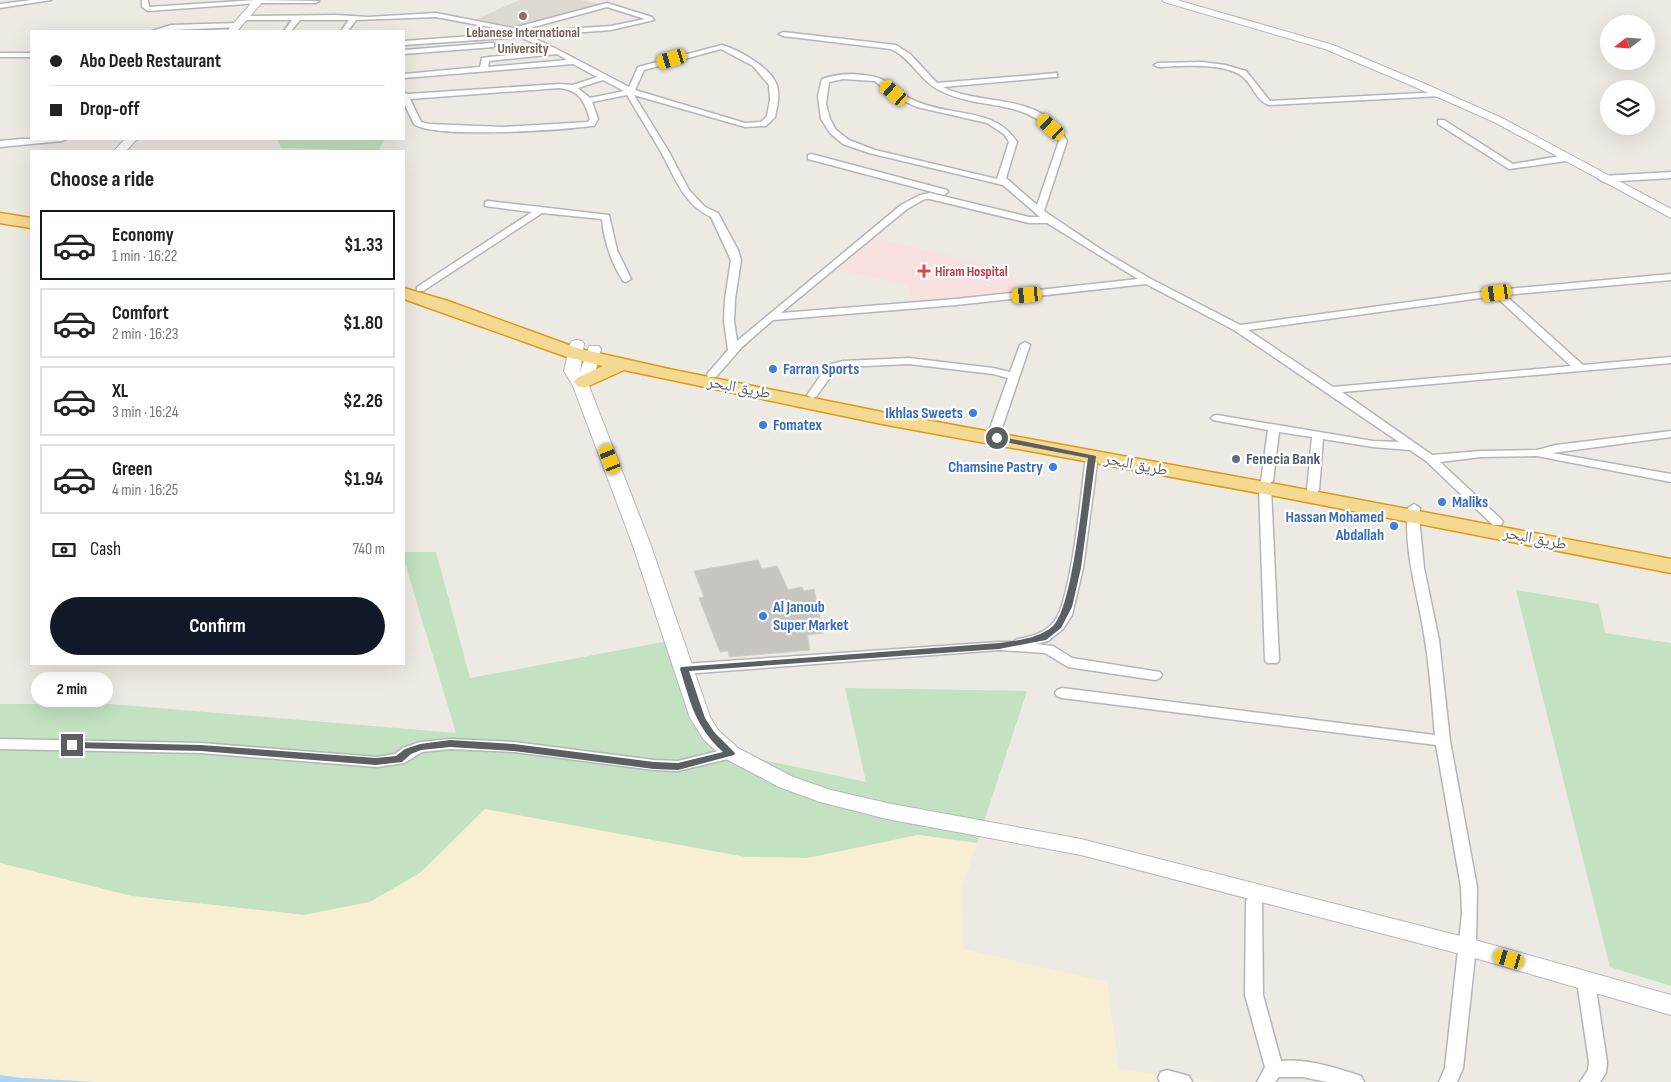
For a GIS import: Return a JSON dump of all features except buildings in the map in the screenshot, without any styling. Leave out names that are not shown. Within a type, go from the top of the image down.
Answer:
[{"type":"highway","points":[[0,213],[30,217]]},
{"type":"highway","points":[[0,218],[30,223]]},
{"type":"highway","name":"طريق البحر","points":[[409,289],[442,305],[622,364],[882,418],[1092,456],[1314,490],[1414,513],[1497,522],[1671,557]]},
{"type":"highway","name":"طريق البحر","points":[[584,351],[1414,513],[1671,566]]},
{"type":"highway","points":[[582,384],[622,364]]},
{"type":"main road","points":[[1167,0],[1329,47],[1442,94],[1504,123],[1603,179],[1671,214]]},
{"type":"main road","points":[[238,24],[258,1]]},
{"type":"main road","points":[[121,150],[130,140]]},
{"type":"main road","points":[[584,351],[582,384],[641,543],[700,718],[711,735],[731,753],[786,782],[828,797],[886,811],[1081,847],[1468,947],[1671,1006]]},
{"type":"street","points":[[0,6],[48,0]]},
{"type":"street","points":[[145,0],[145,7],[148,9],[170,4],[316,0]]},
{"type":"street","points":[[288,30],[316,0]]},
{"type":"street","points":[[405,43],[517,32],[618,28],[650,20],[650,17],[607,5],[517,32]]},
{"type":"street","points":[[160,30],[170,27],[238,24],[302,17],[354,18],[436,15],[517,32],[559,52],[602,78],[630,92],[745,125],[763,124],[769,120],[774,100],[772,82],[756,64],[722,47],[688,54],[640,69],[630,92],[588,101]]},
{"type":"street","points":[[346,30],[354,18]]},
{"type":"street","points":[[783,34],[893,47],[909,56],[922,75],[934,85],[969,98],[1026,109],[1037,114],[1063,141],[1044,216]]},
{"type":"street","points":[[405,52],[536,41]]},
{"type":"street","points":[[484,69],[485,60],[488,59],[559,52]]},
{"type":"street","points":[[0,55],[30,54]]},
{"type":"street","points":[[405,76],[574,62]]},
{"type":"street","points":[[1158,65],[1200,65],[1234,69],[1245,73],[1265,101],[1269,103],[1442,94]]},
{"type":"street","points":[[934,85],[1054,75]]},
{"type":"street","points":[[405,96],[573,87],[602,78]]},
{"type":"street","points":[[1004,183],[878,152],[846,142],[833,132],[824,115],[822,107],[824,83],[829,79],[839,78],[877,79],[894,93],[924,107],[998,125],[1011,136],[1013,142],[1000,175],[1004,183],[1044,216],[1148,281],[1238,328],[1331,390],[1430,459],[1474,498],[1497,522]]},
{"type":"street","points":[[405,98],[418,124],[430,128],[585,125],[593,123],[594,119],[588,101],[573,87]]},
{"type":"street","points":[[630,92],[685,191],[702,209],[715,215],[733,250],[736,260],[730,299],[729,321],[733,350]]},
{"type":"street","points":[[1441,122],[1512,166],[1566,158]]},
{"type":"street","points":[[0,144],[13,141],[38,140]]},
{"type":"street","points":[[811,157],[1044,216]]},
{"type":"street","points":[[1603,179],[1671,175]]},
{"type":"street","points":[[712,375],[733,350],[808,285],[904,207],[930,196],[949,199],[1029,220],[1044,216]]},
{"type":"street","points":[[488,204],[606,217],[607,234],[614,256],[626,279]]},
{"type":"street","points":[[409,289],[538,211]]},
{"type":"street","points":[[1238,328],[1497,293],[1671,277]]},
{"type":"street","points":[[772,317],[956,302],[1148,281]]},
{"type":"street","points":[[1497,293],[1579,367]]},
{"type":"street","points":[[995,432],[1025,345]]},
{"type":"street","points":[[1331,390],[1671,360]]},
{"type":"street","points":[[812,395],[832,367],[838,365],[909,361],[993,371],[1014,376]]},
{"type":"street","points":[[1217,418],[1318,436],[1373,444],[1414,447]]},
{"type":"street","points":[[1272,660],[1266,484],[1274,428]]},
{"type":"street","points":[[1537,454],[1556,448],[1671,434]]},
{"type":"street","points":[[1314,490],[1318,436]]},
{"type":"street","points":[[1430,459],[1481,454],[1537,454],[1671,478]]},
{"type":"street","points":[[684,669],[999,646],[1043,638],[1058,626],[1065,615],[1076,568],[1092,456]]},
{"type":"street","points":[[1414,513],[1418,568],[1432,640],[1443,741],[1468,887],[1470,914],[1454,1068],[1448,1082]]},
{"type":"street","points":[[999,646],[1048,649],[1068,662],[1155,675]]},
{"type":"street","points":[[1062,693],[1443,741]]},
{"type":"street","points":[[0,744],[201,748],[376,762],[399,759],[408,752],[420,747],[450,744],[514,748],[654,765],[678,766],[731,753]]},
{"type":"street","points":[[1258,894],[1254,901],[1254,995],[1271,1076],[1291,1068],[1355,1082]]},
{"type":"street","points":[[1586,982],[1598,1062],[1597,1073],[1589,1082]]},
{"type":"shaded area","name":"Lebanese International University","points":[[519,0],[582,0],[601,4],[517,27],[475,20]]},
{"type":"shaded area","name":"Hiram Hospital","points":[[870,237],[969,260],[1012,273],[1019,293],[913,302],[906,284],[832,269]]},
{"type":"green space","points":[[277,140],[384,140],[379,150],[281,148]]},
{"type":"green space","points":[[405,552],[436,552],[470,678],[674,640],[691,694],[731,753],[866,782],[845,688],[1027,691],[977,843],[918,835],[808,858],[745,857],[484,810],[420,873],[370,902],[304,915],[131,896],[0,863],[0,704],[111,704],[456,733],[405,563]]},
{"type":"green space","points":[[1516,590],[1599,604],[1605,633],[1671,643],[1671,986],[1610,967]]},
{"type":"sand","points":[[485,809],[745,857],[808,858],[918,835],[977,843],[962,886],[963,949],[1107,982],[1119,1069],[1218,1082],[97,1082],[0,1075],[0,863],[131,896],[304,915],[370,902],[420,873]]},
{"type":"water","points":[[0,1075],[22,1078],[97,1082],[0,1082]]},
{"type":"place","name":"Lebanese International University","points":[[523,16]]},
{"type":"place","name":"Hiram Hospital","points":[[924,271]]},
{"type":"place","name":"Farran Sports","points":[[773,369]]},
{"type":"place","name":"Ikhlas Sweets","points":[[973,413]]},
{"type":"place","name":"Fomatex","points":[[763,425]]},
{"type":"place","name":"Fenecia Bank","points":[[1236,459]]},
{"type":"place","name":"Chamsine Pastry","points":[[1053,467]]},
{"type":"place","name":"Maliks","points":[[1442,502]]},
{"type":"place","name":"Hassan Mohamed Abdallah","points":[[1394,526]]},
{"type":"place","name":"Al Janoub Super Market","points":[[763,616]]},
{"type":"route","points":[[72,745],[201,748],[376,762],[399,759],[413,749],[420,747],[450,744],[514,748],[654,765],[678,766],[731,753],[711,735],[700,718],[684,669],[999,646],[1043,638],[1058,626],[1068,607],[1076,568],[1092,456],[997,438]]}]
